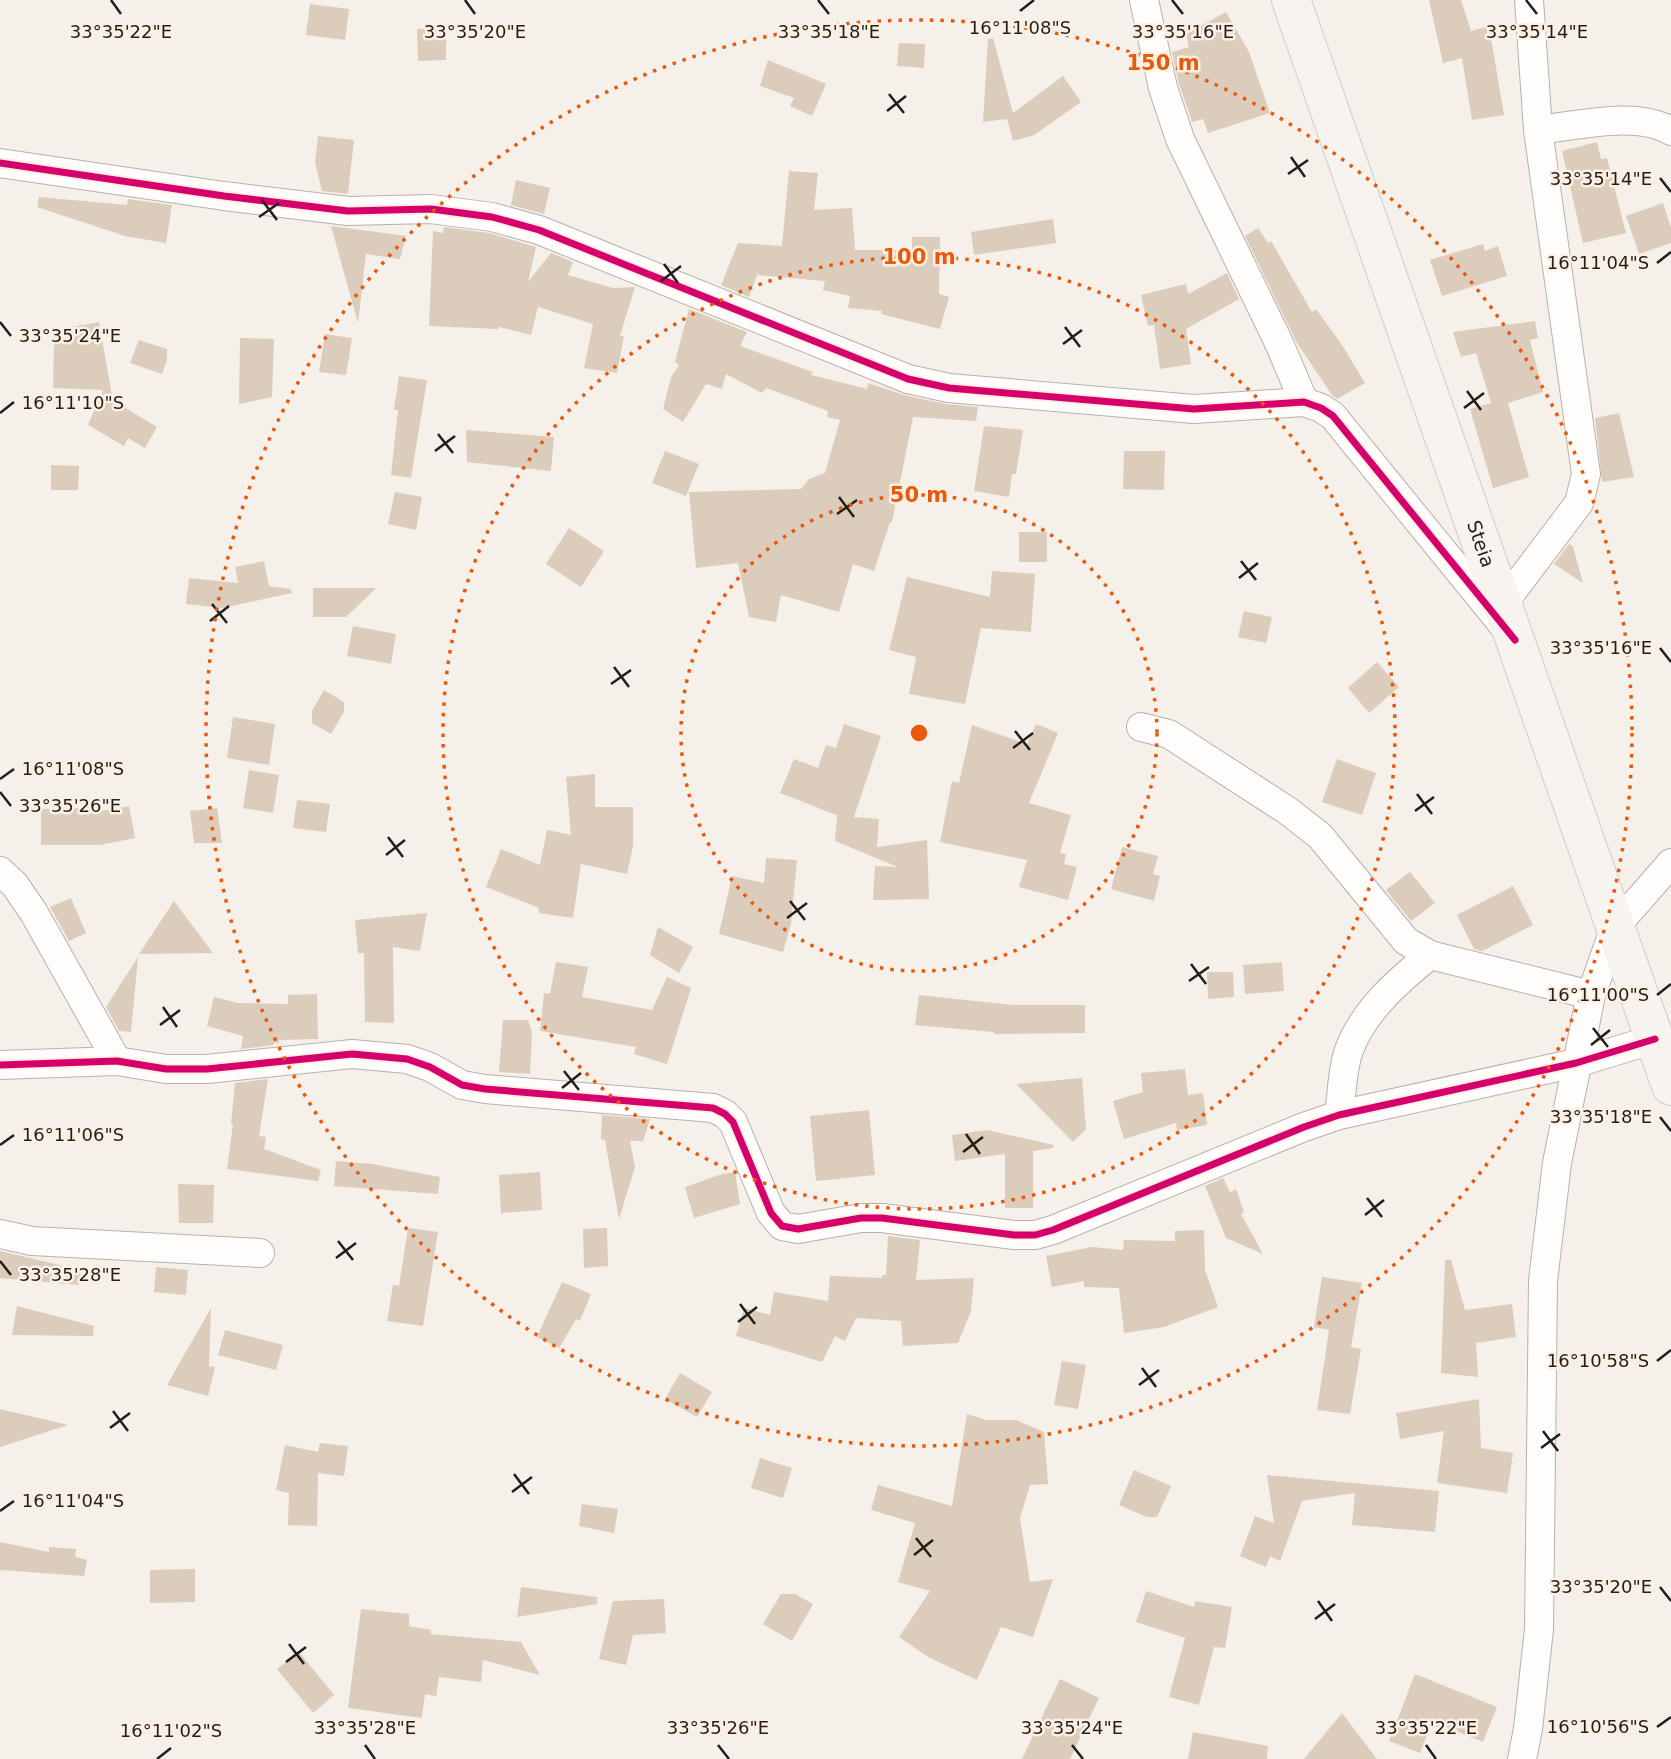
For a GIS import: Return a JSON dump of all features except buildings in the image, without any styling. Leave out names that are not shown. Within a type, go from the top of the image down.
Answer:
[{"type":"main road","name":"Steia","points":[[1291,0],[1671,1086]]},
{"type":"street","points":[[1143,0],[1163,88],[1180,139],[1279,343],[1304,402]]},
{"type":"street","points":[[0,163],[348,211],[431,209],[492,217],[539,230],[908,379],[950,388],[1194,409],[1304,402],[1333,416],[1508,622],[1579,503],[1586,474],[1538,130],[1529,0]]},
{"type":"street","points":[[1538,130],[1626,120],[1650,122],[1671,131]]},
{"type":"street","points":[[1141,727],[1168,734],[1288,811],[1320,836],[1406,941],[1430,956],[1591,995]]},
{"type":"street","points":[[1522,1759],[1539,1629],[1543,1281],[1557,1163],[1591,995],[1615,927],[1671,863]]},
{"type":"street","points":[[0,871],[15,885],[34,913],[117,1061]]},
{"type":"street","points":[[1339,1115],[1349,1051],[1372,1011],[1394,985],[1430,956]]},
{"type":"street","points":[[0,1065],[117,1061],[166,1069],[207,1069],[352,1054],[407,1059],[430,1067],[462,1085],[485,1089],[713,1108],[733,1122],[771,1213],[782,1226],[798,1229],[881,1218],[1014,1235],[1035,1235],[1339,1115],[1576,1063],[1655,1039]]},
{"type":"street","points":[[0,1234],[32,1241],[260,1253]]},
{"type":"cycle path","points":[[0,163],[348,211],[431,209],[492,217],[539,230],[908,379],[949,388],[1194,409],[1304,402],[1333,416],[1515,640]]},
{"type":"cycle path","points":[[0,1065],[117,1061],[166,1069],[207,1069],[352,1054],[407,1059],[430,1067],[462,1085],[485,1089],[713,1108],[733,1122],[771,1213],[782,1226],[798,1229],[861,1218],[882,1218],[1014,1235],[1035,1235],[1339,1115],[1576,1063],[1655,1039]]}]
